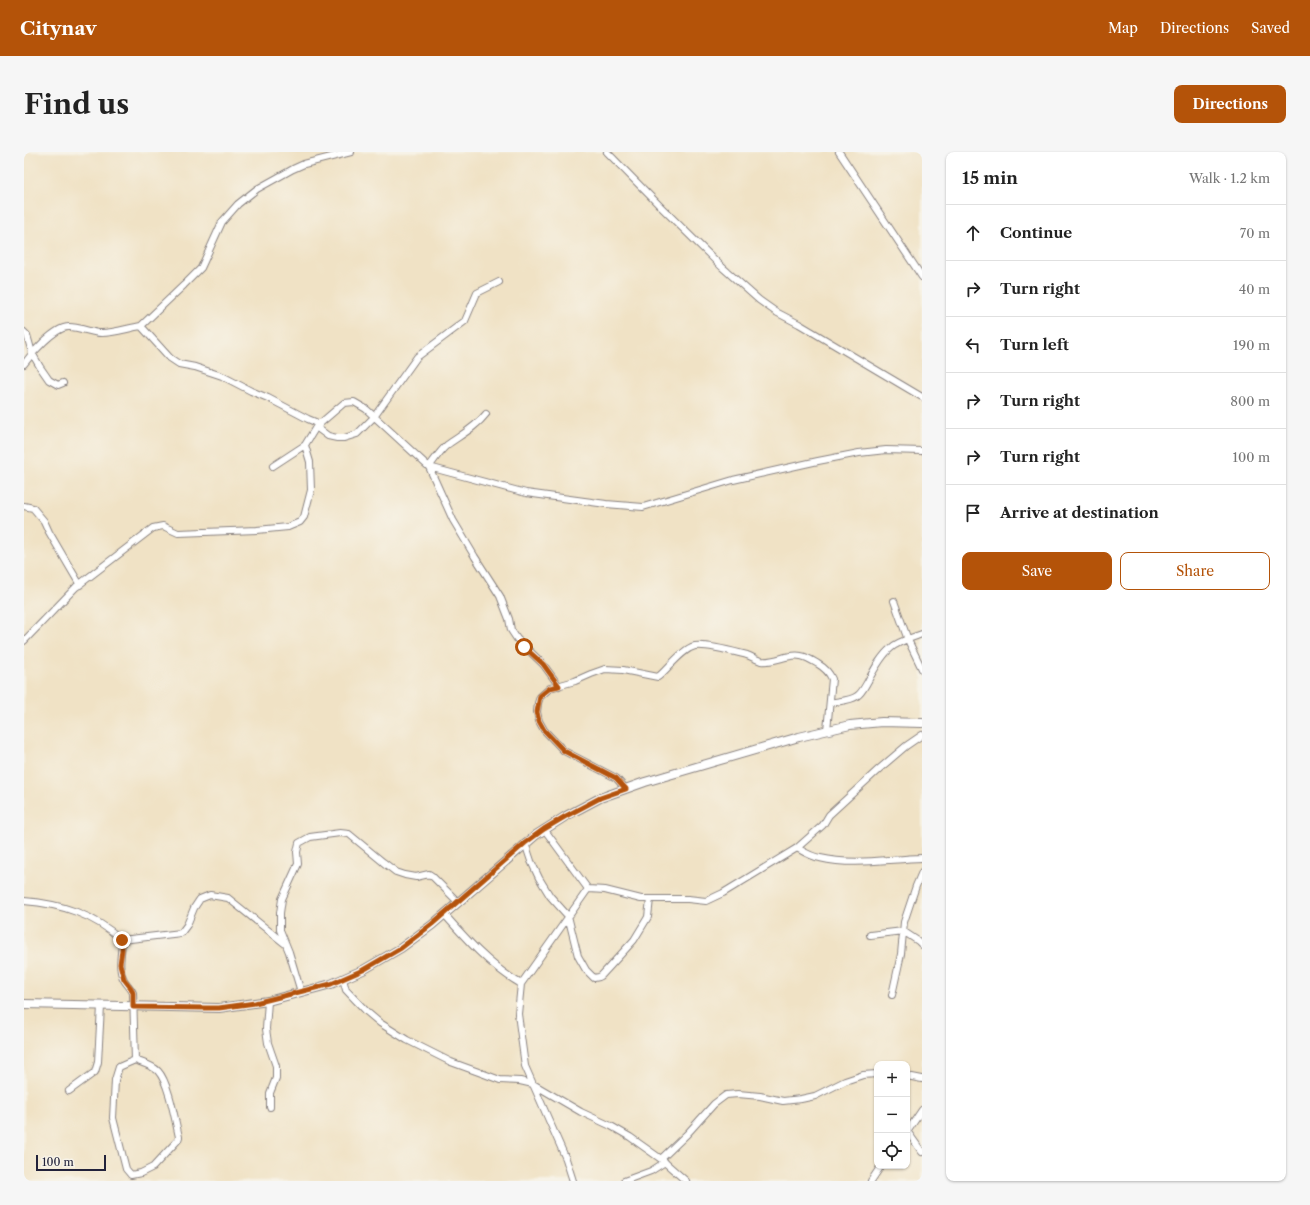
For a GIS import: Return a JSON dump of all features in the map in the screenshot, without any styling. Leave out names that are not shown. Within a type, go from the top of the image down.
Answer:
[{"type":"main road","points":[[24,1004],[219,1008],[268,1001],[331,984],[363,970],[401,948],[444,914],[525,843],[544,829],[600,798],[799,737],[827,730],[850,725],[882,722],[922,724]]},
{"type":"street","points":[[24,364],[32,353],[55,333],[68,327],[101,333],[141,326],[201,268],[222,222],[238,204],[257,189],[293,169],[304,164],[351,152]]},
{"type":"street","points":[[607,152],[722,267],[760,300],[776,312],[799,324],[922,397]]},
{"type":"street","points":[[839,152],[922,278]]},
{"type":"street","points":[[141,326],[170,358],[179,364],[195,367],[222,376],[308,419],[318,425],[328,436],[344,438],[357,434],[374,417],[417,357],[465,321],[478,293],[499,282]]},
{"type":"street","points":[[24,332],[27,335],[32,353],[49,380],[58,386],[63,383]]},
{"type":"street","points":[[273,466],[304,444],[318,425],[347,402],[357,403],[429,466],[464,477],[497,484],[526,493],[606,504],[643,507],[733,480],[824,460],[859,453],[886,450],[922,451]]},
{"type":"street","points":[[429,466],[443,449],[481,421],[486,414]]},
{"type":"street","points":[[24,641],[76,587],[153,528],[163,526],[178,533],[257,530],[288,527],[300,522],[304,517],[311,490],[310,462],[304,444]]},
{"type":"street","points":[[429,466],[453,520],[500,596],[509,618],[511,630],[524,647],[543,664],[559,686]]},
{"type":"street","points":[[24,506],[33,508],[44,521],[80,585]]},
{"type":"street","points":[[894,601],[908,640],[922,669]]},
{"type":"street","points":[[830,703],[858,696],[890,648],[900,642],[922,634]]},
{"type":"street","points":[[626,789],[616,778],[564,751],[544,730],[539,721],[537,712],[540,696],[550,688],[575,681],[605,669],[623,670],[658,677],[682,654],[697,646],[722,650],[761,661],[801,656],[811,659],[823,667],[832,679],[827,730]]},
{"type":"street","points":[[588,889],[605,890],[640,899],[688,899],[706,901],[723,894],[797,848],[823,825],[829,815],[879,769],[906,746],[922,735]]},
{"type":"street","points":[[544,829],[588,889]]},
{"type":"street","points":[[301,992],[289,952],[280,930],[282,899],[298,864],[297,852],[299,843],[310,837],[340,833],[350,834],[396,872],[416,878],[429,874],[458,902]]},
{"type":"street","points":[[525,843],[539,878],[550,896],[568,916],[578,956],[586,970],[594,978],[599,978],[634,940],[648,916],[650,899]]},
{"type":"street","points":[[797,848],[818,858],[840,861],[860,862],[922,858]]},
{"type":"street","points":[[892,995],[901,954],[904,922],[922,872]]},
{"type":"street","points":[[573,1181],[566,1159],[525,1066],[518,1014],[520,984],[588,889]]},
{"type":"street","points":[[24,901],[70,909],[110,930],[122,940],[181,933],[187,925],[194,908],[200,899],[210,895],[228,898],[285,944]]},
{"type":"street","points":[[444,914],[470,944],[496,968],[520,984]]},
{"type":"street","points":[[870,935],[904,931],[922,945]]},
{"type":"street","points":[[122,940],[120,964],[124,979],[133,993],[135,1060]]},
{"type":"street","points":[[343,978],[346,990],[368,1012],[380,1023],[408,1040],[451,1062],[500,1080],[520,1081],[533,1084],[581,1112],[617,1129],[663,1160],[686,1181]]},
{"type":"street","points":[[268,1001],[266,1029],[268,1043],[276,1066],[276,1078],[270,1093],[270,1107]]},
{"type":"street","points":[[69,1091],[95,1072],[98,1062],[101,1006]]},
{"type":"street","points":[[135,1060],[158,1071],[166,1086],[179,1137],[178,1140],[153,1167],[141,1173],[131,1175],[126,1169],[113,1118],[115,1080],[119,1067],[135,1060]]},
{"type":"street","points":[[624,1181],[651,1171],[663,1160],[714,1104],[726,1095],[738,1094],[760,1096],[783,1101],[801,1100],[815,1096],[845,1081],[862,1075],[874,1074]]},
{"type":"street","points":[[910,1077],[922,1079]]},
{"type":"street","points":[[910,1127],[922,1110]]},
{"type":"street","points":[[908,1133],[922,1152]]},
{"type":"street","points":[[871,1181],[879,1169]]},
{"type":"route","points":[[122,940],[120,964],[124,979],[133,993],[133,1007],[219,1008],[268,1001],[331,984],[363,970],[401,948],[432,924],[525,843],[544,829],[600,798],[626,789],[616,778],[564,751],[544,730],[539,721],[537,712],[540,696],[550,688],[559,686],[543,664],[524,647]]}]
